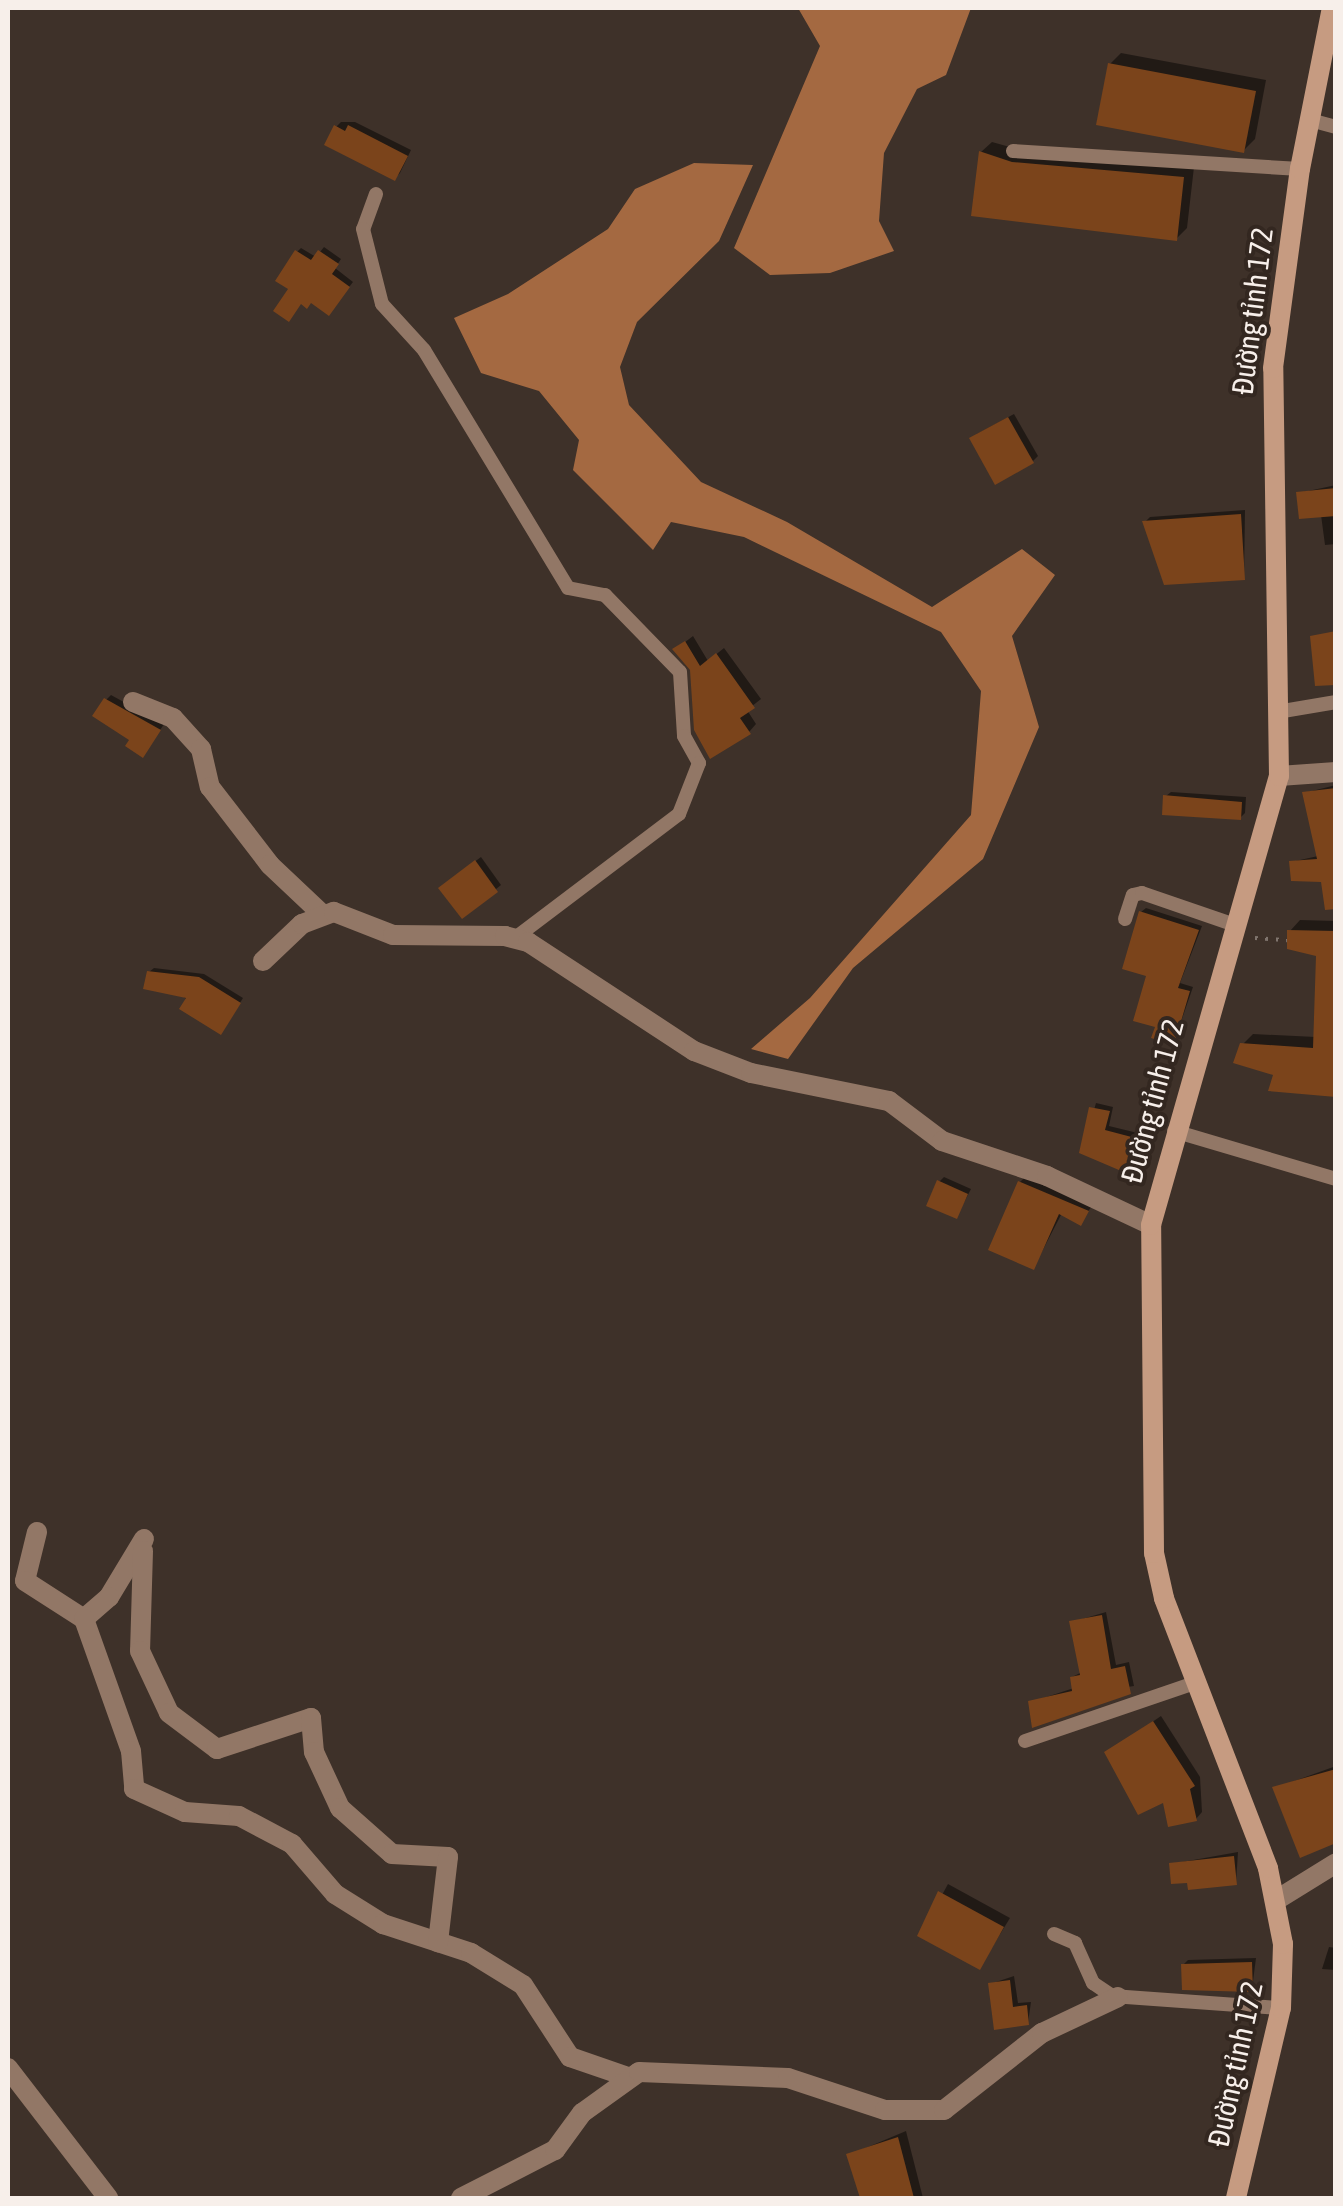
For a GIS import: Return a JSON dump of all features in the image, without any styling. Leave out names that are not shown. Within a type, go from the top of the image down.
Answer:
[{"type":"main road","name":"Đường tỉnh 172","points":[[1236,2198],[1282,2008],[1278,1899],[1154,1553],[1151,1225],[1174,1131],[1279,776],[1283,711],[1270,427],[1300,169],[1333,8]]},
{"type":"street","points":[[132,702],[173,718],[192,739],[210,787],[270,865],[322,914]]},
{"type":"street","points":[[1279,776],[1336,772]]},
{"type":"street","points":[[263,961],[322,914],[334,912],[393,935],[515,938],[544,948],[694,1050],[751,1072],[888,1101],[942,1141],[1046,1176],[1151,1225]]},
{"type":"street","points":[[37,1532],[25,1580],[84,1619],[131,1751],[134,1789],[185,1812],[239,1816],[292,1844],[335,1894],[383,1924],[471,1953],[523,1985],[570,2057],[628,2076],[725,2071],[788,2078],[885,2110],[944,2110],[1042,2033],[1118,1998]]},
{"type":"street","points":[[84,1619],[109,1598],[144,1538],[140,1651],[169,1713],[217,1749],[311,1718],[314,1752],[340,1808],[392,1854],[448,1857],[438,1942]]},
{"type":"street","points":[[1278,1899],[1336,1863]]},
{"type":"street","points":[[8,2068],[108,2198]]},
{"type":"street","points":[[462,2198],[555,2150],[582,2113],[628,2076]]},
{"type":"lane","points":[[1310,120],[1336,127]]},
{"type":"lane","points":[[1012,152],[1300,169]]},
{"type":"lane","points":[[376,194],[363,229],[382,304],[424,350],[530,536],[568,588],[605,595],[680,672],[684,736],[699,763],[678,814],[515,938]]},
{"type":"lane","points":[[1283,711],[1336,702]]},
{"type":"lane","points":[[1125,919],[1134,895],[1142,893],[1233,931]]},
{"type":"lane","points":[[1174,1131],[1336,1179]]},
{"type":"lane","points":[[1025,1741],[1198,1682]]},
{"type":"lane","points":[[1054,1934],[1075,1943],[1093,1982],[1118,1998],[1282,2008]]},
{"type":"path","points":[[1233,931],[1287,940]]},
{"type":"shaded area","points":[[798,8],[971,8],[946,75],[917,89],[884,153],[879,221],[894,251],[830,273],[770,275],[734,248],[820,46]]},
{"type":"shaded area","points":[[694,163],[753,165],[719,241],[637,322],[620,367],[629,405],[701,482],[787,522],[932,607],[1022,549],[1055,575],[1012,636],[1039,727],[983,859],[853,968],[788,1059],[751,1049],[810,998],[971,815],[981,691],[941,632],[744,537],[671,522],[653,550],[573,470],[579,440],[539,391],[481,373],[454,318],[508,294],[608,229],[635,189]]},
{"type":"building","points":[[1108,63],[1256,91],[1244,153],[1096,125]]},
{"type":"building","points":[[334,125],[345,131],[348,125],[408,156],[395,181],[324,145]]},
{"type":"building","points":[[979,151],[1012,162],[1184,177],[1177,241],[971,216]]},
{"type":"building","points":[[295,250],[311,260],[318,250],[339,264],[332,274],[350,287],[329,316],[311,303],[307,309],[301,304],[289,322],[273,311],[288,289],[275,281]]},
{"type":"building","points":[[1008,417],[1034,463],[995,485],[969,438]]},
{"type":"building","points":[[1336,488],[1336,516],[1299,519],[1296,492]]},
{"type":"building","points":[[1241,514],[1245,580],[1164,585],[1142,521]]},
{"type":"building","points":[[1336,631],[1336,685],[1315,686],[1310,636]]},
{"type":"building","points":[[685,641],[700,666],[716,653],[755,708],[740,718],[751,734],[710,759],[694,730],[690,670],[672,649]]},
{"type":"building","points":[[104,698],[161,730],[143,758],[125,746],[129,740],[92,716]]},
{"type":"building","points":[[1336,788],[1336,909],[1325,910],[1321,882],[1291,881],[1289,861],[1317,859],[1302,792]]},
{"type":"building","points":[[1163,795],[1242,802],[1241,820],[1162,815]]},
{"type":"building","points":[[475,860],[498,892],[462,919],[438,888]]},
{"type":"building","points":[[1139,911],[1199,930],[1178,988],[1190,991],[1174,1045],[1151,1038],[1155,1027],[1133,1021],[1146,976],[1122,969]]},
{"type":"building","points":[[1287,930],[1336,931],[1336,1097],[1268,1091],[1273,1075],[1233,1063],[1240,1043],[1313,1048],[1316,956],[1287,949]]},
{"type":"building","points":[[147,971],[199,977],[241,1003],[221,1035],[179,1009],[186,998],[143,989]]},
{"type":"building","points":[[1089,1107],[1110,1111],[1105,1130],[1143,1140],[1133,1176],[1079,1153]]},
{"type":"building","points":[[937,1180],[968,1194],[957,1219],[926,1206]]},
{"type":"building","points":[[1018,1181],[1089,1211],[1081,1226],[1059,1214],[1034,1270],[988,1250]]},
{"type":"building","points":[[1102,1615],[1111,1669],[1125,1666],[1131,1694],[1032,1728],[1028,1701],[1072,1691],[1070,1677],[1080,1675],[1069,1621]]},
{"type":"building","points":[[1153,1721],[1195,1786],[1190,1789],[1197,1821],[1168,1827],[1163,1803],[1138,1815],[1104,1752]]},
{"type":"building","points":[[1336,1769],[1336,1843],[1300,1858],[1272,1787]]},
{"type":"building","points":[[1234,1856],[1237,1885],[1188,1890],[1187,1883],[1171,1884],[1169,1863]]},
{"type":"building","points":[[938,1891],[1004,1927],[980,1970],[917,1936]]},
{"type":"building","points":[[1252,1962],[1253,1992],[1182,1990],[1181,1964]]},
{"type":"building","points":[[1010,1980],[1013,2007],[1027,2005],[1029,2025],[994,2030],[988,1983]]},
{"type":"building","points":[[898,2137],[914,2198],[860,2198],[846,2154]]}]
